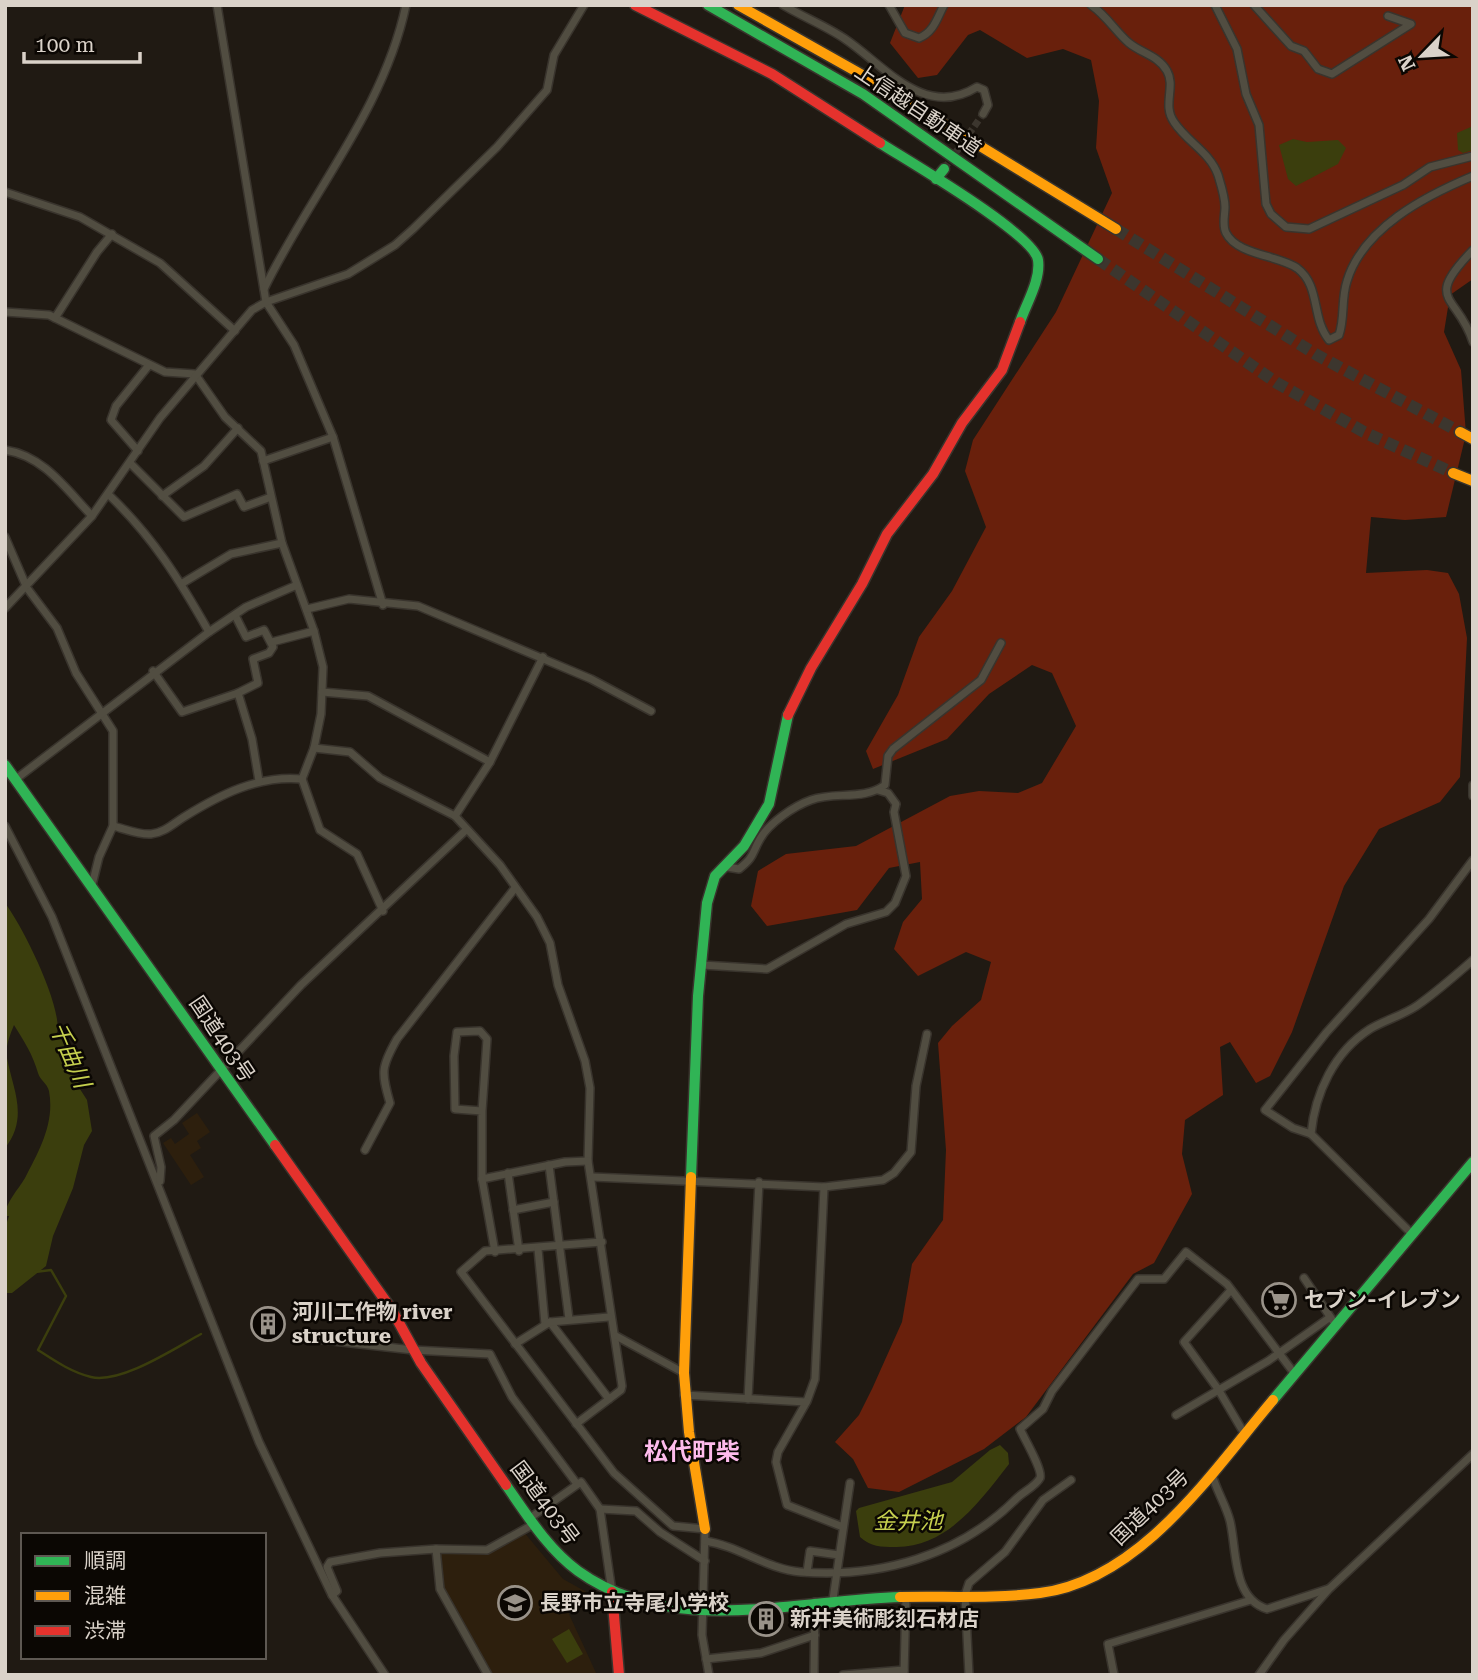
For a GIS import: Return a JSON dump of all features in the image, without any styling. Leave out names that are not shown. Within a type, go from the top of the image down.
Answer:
[{"type":"main road","points":[[635,5],[772,74],[1029,242],[1038,259],[1032,292],[1002,370],[962,423],[933,474],[887,534],[862,584],[811,668],[784,724],[769,804],[761,820],[727,867],[715,876],[707,904],[684,1373],[684,1395],[705,1529]]},
{"type":"main road","name":"上信越自動車道","points":[[708,5],[863,94],[1098,259]]},
{"type":"main road","name":"上信越自動車道","points":[[738,5],[871,79],[1116,229]]},
{"type":"main road","points":[[936,179],[944,169]]},
{"type":"main road","points":[[1460,432],[1473,439]]},
{"type":"main road","points":[[1453,473],[1473,481]]},
{"type":"main road","name":"国道403号","points":[[5,765],[392,1310],[413,1350],[532,1521],[576,1570],[612,1592],[662,1609],[774,1607],[834,1599],[1041,1593],[1093,1578],[1116,1566],[1155,1535],[1212,1473],[1333,1321],[1473,1162]]},
{"type":"main road","points":[[612,1592],[619,1675]]},
{"type":"street","points":[[217,5],[266,302],[293,345],[333,437],[383,605]]},
{"type":"street","points":[[264,289],[280,255],[376,93],[395,52],[406,5]]},
{"type":"street","points":[[5,608],[27,588],[92,516],[195,374],[252,310],[266,302],[348,274],[395,245],[497,147],[547,90],[554,55],[584,5]]},
{"type":"street","points":[[783,5],[844,38],[903,85],[924,96],[948,95],[977,87],[984,90],[988,105],[982,114]]},
{"type":"street","points":[[889,5],[905,33],[919,38],[935,25],[944,5]]},
{"type":"street","points":[[1091,5],[1108,17],[1127,41],[1158,59],[1168,72],[1171,85],[1168,109],[1180,130],[1213,162],[1225,204],[1225,232],[1233,242],[1284,261],[1303,273],[1309,280],[1321,325],[1329,340],[1339,335],[1342,326],[1342,299],[1353,262],[1401,211],[1429,195],[1473,176]]},
{"type":"street","points":[[1215,5],[1237,49],[1246,94],[1259,125],[1266,204],[1271,214],[1286,228],[1310,229],[1403,185],[1430,166],[1473,156]]},
{"type":"street","points":[[1254,5],[1291,46],[1304,51],[1318,69],[1332,74],[1411,24],[1388,16]]},
{"type":"street","points":[[5,192],[80,217],[112,234],[178,276],[235,331]]},
{"type":"street","points":[[55,318],[97,252],[112,234]]},
{"type":"street","points":[[1473,250],[1451,273],[1446,294],[1453,309],[1465,321],[1473,342]]},
{"type":"street","points":[[5,319],[6,312],[55,318],[165,372],[195,374]]},
{"type":"street","points":[[138,452],[111,420],[116,406],[149,365]]},
{"type":"street","points":[[195,374],[225,416],[261,451],[282,543],[307,609],[323,667],[314,748],[302,779],[320,830],[357,855],[383,911]]},
{"type":"street","points":[[162,496],[204,466],[238,428]]},
{"type":"street","points":[[263,461],[333,437]]},
{"type":"street","points":[[5,450],[29,455],[43,464],[92,516]]},
{"type":"street","points":[[130,463],[184,517],[237,494],[244,507],[271,497]]},
{"type":"street","points":[[108,495],[140,524],[181,584],[209,632]]},
{"type":"street","points":[[5,537],[27,588],[57,628],[76,673],[113,731],[113,826],[99,857],[92,885]]},
{"type":"street","points":[[181,584],[231,554],[282,543]]},
{"type":"street","points":[[16,779],[153,671],[209,632],[234,615],[297,584]]},
{"type":"street","points":[[307,609],[349,599],[383,605],[418,606],[543,657],[651,711]]},
{"type":"street","points":[[153,671],[181,712],[238,693],[258,683],[253,659],[269,653],[273,647],[272,642],[264,630],[246,637],[234,615]]},
{"type":"street","points":[[272,642],[314,631]]},
{"type":"street","points":[[878,790],[885,785],[888,756],[893,749],[981,680],[1001,643]]},
{"type":"street","points":[[455,816],[490,762],[543,657]]},
{"type":"street","points":[[322,692],[368,696],[490,762]]},
{"type":"street","points":[[238,693],[252,739],[259,781]]},
{"type":"street","points":[[314,748],[350,752],[380,778],[455,816],[499,865],[537,917],[550,943],[558,985],[585,1061],[590,1088],[588,1161],[602,1242],[609,1317],[616,1336],[615,1351],[622,1385],[609,1399],[576,1424]]},
{"type":"street","points":[[113,826],[143,834],[164,831],[215,799],[259,781],[278,776],[302,779]]},
{"type":"street","points":[[1473,785],[1473,796]]},
{"type":"street","points":[[702,965],[767,969],[846,924],[886,912],[895,903],[905,876],[894,812],[896,804],[888,793],[878,790],[812,799],[781,817],[761,838],[755,856],[739,869],[727,867]]},
{"type":"street","points":[[5,826],[52,917],[259,1442],[332,1595],[385,1675]]},
{"type":"street","points":[[159,1185],[160,1167],[154,1136],[174,1120],[301,985],[383,911],[466,830]]},
{"type":"street","points":[[1410,1233],[1311,1134],[1293,1128],[1265,1110],[1326,1033],[1429,919],[1473,860]]},
{"type":"street","points":[[365,1150],[390,1103],[382,1074],[386,1059],[397,1039],[515,888]]},
{"type":"street","points":[[1311,1134],[1312,1117],[1326,1077],[1339,1058],[1368,1030],[1418,1005],[1473,960]]},
{"type":"street","points":[[482,1111],[455,1109],[454,1056],[457,1032],[480,1031],[487,1039],[482,1111],[482,1179],[495,1252]]},
{"type":"street","points":[[592,1177],[759,1182],[824,1187],[871,1184],[894,1173],[911,1152],[916,1086],[927,1034]]},
{"type":"street","points":[[482,1179],[549,1165],[588,1161]]},
{"type":"street","points":[[549,1165],[569,1319]]},
{"type":"street","points":[[508,1173],[519,1251]]},
{"type":"street","points":[[748,1399],[759,1182]]},
{"type":"street","points":[[824,1187],[815,1380],[778,1452],[776,1462],[783,1499],[792,1508],[843,1527]]},
{"type":"street","points":[[513,1210],[554,1202]]},
{"type":"street","points":[[602,1242],[519,1251],[485,1251],[461,1272],[614,1473],[678,1528],[705,1529],[702,1609],[709,1675]]},
{"type":"street","points":[[538,1249],[547,1323],[609,1399]]},
{"type":"street","points":[[705,1541],[722,1545],[775,1567],[807,1572],[887,1569],[928,1556],[990,1521],[1039,1480],[1040,1472],[1020,1429],[1043,1409],[1052,1391],[1138,1279],[1164,1279],[1186,1252],[1200,1260],[1231,1290],[1294,1373]]},
{"type":"street","points":[[1176,1415],[1333,1321],[1304,1278]]},
{"type":"street","points":[[1231,1290],[1184,1342],[1219,1389],[1244,1433]]},
{"type":"street","points":[[516,1344],[547,1323],[609,1317]]},
{"type":"street","points":[[616,1336],[684,1373]]},
{"type":"street","points":[[298,1337],[413,1350],[489,1354],[512,1397],[577,1484]]},
{"type":"street","points":[[684,1395],[806,1402]]},
{"type":"street","points":[[1259,1674],[1329,1589],[1473,1454]]},
{"type":"street","points":[[1212,1473],[1230,1520],[1237,1566],[1251,1600],[1267,1609],[1329,1589]]},
{"type":"street","points":[[969,1675],[965,1595],[969,1583],[1004,1552],[1043,1500],[1071,1480]]},
{"type":"street","points":[[332,1595],[337,1591],[327,1567],[330,1562],[393,1551],[487,1550],[532,1521],[581,1482],[600,1509],[612,1592]]},
{"type":"street","points":[[834,1599],[849,1483]]},
{"type":"street","points":[[600,1509],[636,1511],[660,1532],[705,1561]]},
{"type":"street","points":[[436,1549],[440,1589],[488,1675]]},
{"type":"street","points":[[807,1572],[810,1551],[839,1555]]},
{"type":"street","points":[[843,1675],[904,1672],[905,1597]]},
{"type":"street","points":[[1114,1675],[1108,1644],[1251,1600]]},
{"type":"street","points":[[814,1675],[815,1602]]},
{"type":"street","points":[[706,1659],[761,1653],[815,1635]]},
{"type":"shaded area","points":[[905,5],[1473,5],[1473,279],[1450,295],[1444,332],[1461,370],[1466,434],[1446,517],[1405,520],[1371,517],[1366,573],[1427,570],[1448,573],[1459,594],[1467,638],[1460,777],[1440,802],[1379,829],[1344,886],[1292,1032],[1270,1076],[1256,1083],[1230,1042],[1220,1047],[1223,1095],[1185,1120],[1182,1154],[1192,1194],[1154,1263],[1133,1274],[1026,1417],[984,1449],[899,1492],[868,1488],[853,1459],[835,1442],[859,1415],[872,1389],[902,1322],[912,1264],[943,1220],[946,1150],[938,1043],[952,1026],[981,1000],[991,962],[966,952],[918,976],[894,949],[903,922],[922,899],[920,862],[889,868],[857,910],[767,926],[751,906],[758,871],[786,854],[856,846],[950,796],[979,791],[1018,793],[1042,783],[1076,726],[1052,673],[1032,665],[989,694],[947,739],[873,769],[866,751],[898,695],[919,637],[952,591],[986,527],[965,471],[973,440],[1056,312],[1112,193],[1096,148],[1099,101],[1091,60],[1063,49],[1027,58],[980,30],[968,35],[937,75],[918,78],[890,43]]},
{"type":"shaded area","points":[[197,1113],[210,1132],[197,1141],[201,1148],[190,1155],[204,1177],[191,1185],[163,1143],[171,1138],[175,1144],[189,1134],[182,1123]]},
{"type":"shaded area","name":"長野市立寺尾小学校","points":[[523,1531],[563,1579],[590,1594],[568,1612],[597,1675],[492,1675],[442,1589],[439,1554],[443,1549],[489,1553]]},
{"type":"water","points":[[1473,126],[1473,150],[1463,153],[1458,150],[1457,133]]},
{"type":"water","points":[[1293,139],[1307,142],[1338,140],[1346,148],[1338,164],[1296,186],[1288,179],[1279,145]]},
{"type":"water","name":"千曲川","points":[[5,903],[31,947],[48,986],[54,1005],[57,1033],[75,1057],[78,1086],[87,1100],[92,1131],[84,1145],[73,1188],[53,1236],[46,1266],[12,1293],[5,1293],[5,1228],[9,1216],[5,1216],[6,1211],[40,1147],[48,1125],[50,1103],[48,1088],[14,1025],[7,1054],[18,1114],[12,1137],[5,1148]]},
{"type":"water","name":"金井池","points":[[1000,1445],[1008,1453],[1009,1464],[974,1507],[946,1531],[931,1540],[895,1547],[876,1546],[860,1537],[856,1511],[859,1508],[952,1482],[990,1450]]},
{"type":"water","points":[[569,1629],[583,1654],[567,1663],[552,1639]]},
{"type":"waterway","points":[[35,1272],[51,1270],[66,1296],[38,1350],[63,1366],[84,1375],[103,1378],[132,1370],[201,1334]]},
{"type":"tunnel","points":[[944,169],[983,114]]},
{"type":"tunnel","points":[[1116,229],[1317,355],[1460,432]]},
{"type":"tunnel","points":[[1098,259],[1277,383],[1364,432],[1453,473]]},
{"type":"traffic: fast","points":[[708,5],[863,94],[1098,259]]},
{"type":"traffic: fast","points":[[880,143],[994,216],[1031,248],[1038,260],[1037,276],[1020,322]]},
{"type":"traffic: fast","points":[[936,179],[944,169]]},
{"type":"traffic: fast","points":[[691,1177],[698,996],[707,903],[715,876],[744,846],[769,804],[788,715]]},
{"type":"traffic: fast","points":[[5,765],[275,1145]]},
{"type":"traffic: fast","points":[[1273,1400],[1473,1162]]},
{"type":"traffic: fast","points":[[506,1485],[539,1531],[578,1571],[614,1591],[653,1604],[734,1610],[900,1597]]},
{"type":"traffic: slow","points":[[738,5],[882,86],[1116,229]]},
{"type":"traffic: slow","points":[[1460,432],[1473,439]]},
{"type":"traffic: slow","points":[[1453,473],[1473,481]]},
{"type":"traffic: slow","points":[[691,1177],[684,1373],[689,1432],[705,1529]]},
{"type":"traffic: slow","points":[[900,1597],[988,1597],[1040,1593],[1077,1584],[1110,1567],[1142,1545],[1172,1519],[1273,1400]]},
{"type":"traffic: jam","points":[[635,5],[772,74],[880,143]]},
{"type":"traffic: jam","points":[[788,715],[811,668],[862,584],[887,534],[933,474],[962,423],[1002,370],[1020,322]]},
{"type":"traffic: jam","points":[[275,1145],[392,1310],[421,1363],[506,1485]]},
{"type":"traffic: jam","points":[[612,1592],[619,1675]]},
{"type":"place","name":"セブン-イレブン","points":[[1279,1300]]},
{"type":"place","name":"河川工作物 river structure","points":[[268,1324]]},
{"type":"place","name":"長野市立寺尾小学校","points":[[515,1603]]},
{"type":"place","name":"新井美術彫刻石材店","points":[[766,1619]]},
{"type":"district","name":"松代町柴","points":[[692,1452]]}]
